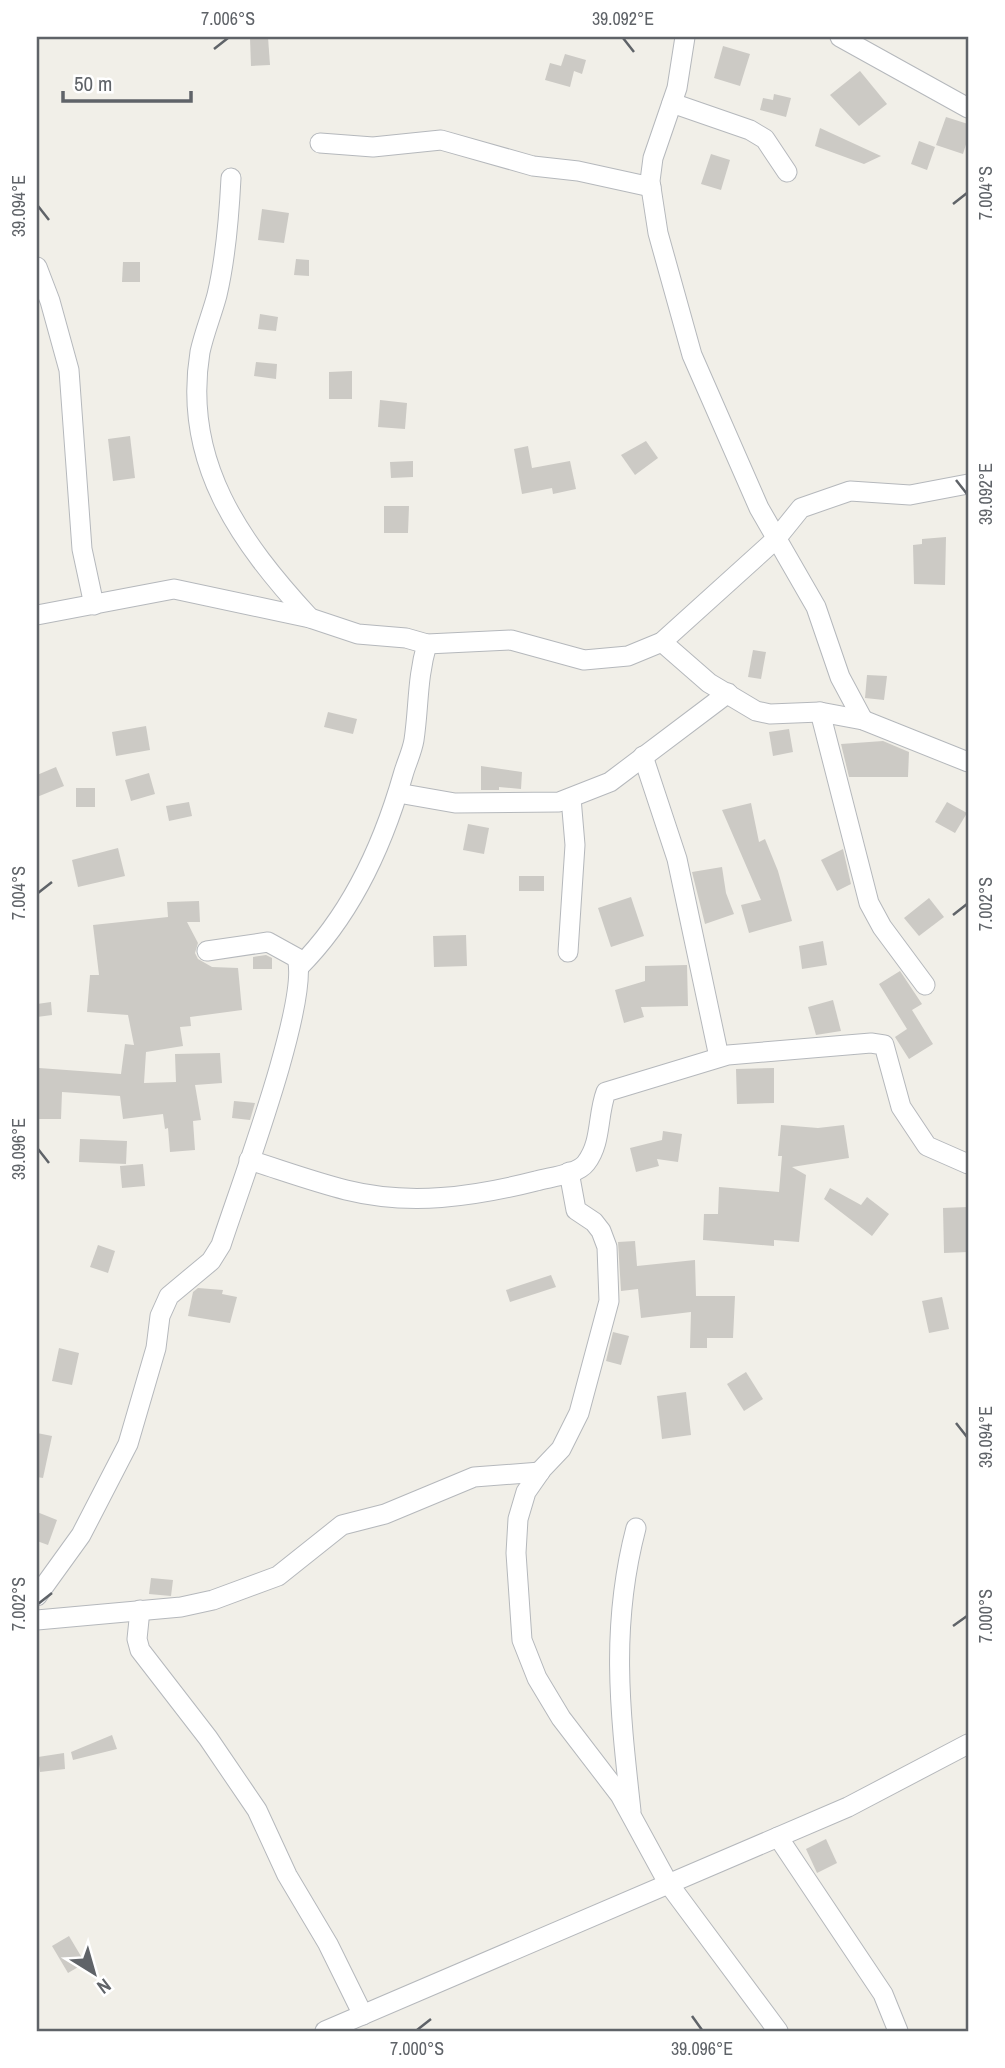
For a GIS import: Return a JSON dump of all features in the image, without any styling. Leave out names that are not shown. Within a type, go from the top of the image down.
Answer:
[{"type":"street","points":[[685,37],[672,103],[653,159],[651,187],[658,233],[692,355],[759,508],[802,578],[816,607],[840,677],[863,720]]},
{"type":"street","points":[[840,37],[968,108]]},
{"type":"street","points":[[672,103],[758,134],[772,147],[787,172]]},
{"type":"street","points":[[320,143],[373,147],[441,140],[533,166],[578,171],[651,187]]},
{"type":"street","points":[[231,178],[227,241],[199,360],[199,424],[223,505],[264,569],[310,618]]},
{"type":"street","points":[[37,267],[50,301],[69,370],[82,549],[94,605]]},
{"type":"street","points":[[37,615],[174,589],[310,618],[358,634],[406,638],[427,644],[511,640],[584,660],[628,656],[662,642],[776,539],[800,508],[849,491],[910,495],[968,484]]},
{"type":"street","points":[[662,642],[709,683],[756,711],[770,714],[820,712],[863,720],[968,762]]},
{"type":"street","points":[[299,967],[318,949],[345,909],[379,849],[414,741],[418,673],[427,644]]},
{"type":"street","points":[[398,793],[455,803],[559,802],[610,782],[728,692]]},
{"type":"street","points":[[820,712],[869,903],[882,927],[925,985]]},
{"type":"street","points":[[643,757],[665,815],[684,886],[719,1057]]},
{"type":"street","points":[[568,952],[575,845],[571,798]]},
{"type":"street","points":[[37,1596],[81,1535],[128,1444],[156,1348],[160,1317],[169,1296],[211,1261],[221,1245],[272,1092],[300,978],[297,958],[268,943],[207,951]]},
{"type":"street","points":[[249,1160],[346,1190],[428,1199],[488,1193],[569,1172],[585,1165],[598,1139],[601,1105],[606,1092],[719,1057],[872,1043],[884,1045],[901,1107],[927,1146],[968,1164]]},
{"type":"street","points":[[569,1172],[576,1210],[594,1222],[607,1247],[609,1301],[579,1413],[561,1450],[526,1492],[518,1519],[516,1565],[522,1640],[537,1678],[561,1718],[632,1816],[668,1883],[778,2031]]},
{"type":"street","points":[[37,1620],[181,1606],[250,1588],[278,1576],[342,1525],[385,1514],[474,1477],[540,1472]]},
{"type":"street","points":[[632,1816],[620,1704],[618,1643],[621,1592],[636,1528]]},
{"type":"street","points":[[140,1610],[137,1639],[140,1650],[208,1738],[257,1810],[286,1875],[328,1944],[363,2015]]},
{"type":"street","points":[[326,2031],[848,1807],[968,1744]]},
{"type":"street","points":[[778,1838],[883,1994],[898,2031]]},
{"type":"building","points":[[268,37],[270,65],[251,66],[250,38]]},
{"type":"building","points":[[723,46],[750,54],[740,86],[714,78]]},
{"type":"building","points":[[565,54],[586,60],[582,74],[574,71],[570,87],[545,80],[550,63],[561,66]]},
{"type":"building","points":[[860,71],[887,104],[859,126],[830,95]]},
{"type":"building","points":[[774,94],[791,98],[786,117],[760,110],[763,98],[773,100]]},
{"type":"building","points":[[946,117],[968,124],[968,138],[963,154],[936,145]]},
{"type":"building","points":[[820,128],[881,156],[864,164],[815,146]]},
{"type":"building","points":[[919,141],[935,147],[927,170],[911,164]]},
{"type":"building","points":[[711,154],[730,160],[721,190],[701,184]]},
{"type":"building","points":[[262,209],[289,213],[284,243],[258,240]]},
{"type":"building","points":[[296,259],[309,260],[309,276],[294,275]]},
{"type":"building","points":[[123,262],[140,262],[140,282],[122,282]]},
{"type":"building","points":[[260,314],[278,317],[276,331],[258,329]]},
{"type":"building","points":[[256,362],[277,364],[276,379],[254,376]]},
{"type":"building","points":[[352,371],[352,399],[329,399],[329,372]]},
{"type":"building","points":[[380,400],[407,403],[405,429],[378,427]]},
{"type":"building","points":[[130,436],[135,478],[113,481],[108,439]]},
{"type":"building","points":[[646,441],[658,458],[635,475],[621,455]]},
{"type":"building","points":[[528,446],[532,468],[570,461],[576,489],[553,494],[552,488],[522,494],[514,449]]},
{"type":"building","points":[[413,461],[413,477],[391,478],[390,462]]},
{"type":"building","points":[[384,506],[409,506],[408,533],[384,533]]},
{"type":"building","points":[[946,537],[945,585],[914,584],[913,545],[922,544],[922,539]]},
{"type":"building","points":[[753,650],[766,652],[761,679],[748,677]]},
{"type":"building","points":[[867,675],[887,676],[884,700],[865,698]]},
{"type":"building","points":[[328,712],[357,719],[353,734],[324,727]]},
{"type":"building","points":[[146,726],[150,750],[116,756],[112,732]]},
{"type":"building","points":[[789,729],[793,752],[773,756],[769,732]]},
{"type":"building","points":[[883,741],[909,752],[908,777],[849,777],[841,744]]},
{"type":"building","points":[[481,766],[522,772],[521,789],[499,787],[499,790],[481,790]]},
{"type":"building","points":[[56,767],[64,786],[37,797],[37,775]]},
{"type":"building","points":[[149,773],[155,794],[131,801],[125,780]]},
{"type":"building","points":[[76,788],[95,788],[95,807],[76,807]]},
{"type":"building","points":[[189,802],[192,816],[169,821],[166,806]]},
{"type":"building","points":[[947,802],[967,813],[955,833],[935,822]]},
{"type":"building","points":[[751,803],[759,842],[765,839],[778,871],[792,921],[749,933],[741,905],[761,900],[722,810]]},
{"type":"building","points":[[468,824],[489,828],[484,854],[463,850]]},
{"type":"building","points":[[118,848],[125,876],[78,887],[72,860]]},
{"type":"building","points":[[843,849],[851,884],[837,891],[821,860]]},
{"type":"building","points":[[722,867],[726,893],[734,914],[705,924],[692,872]]},
{"type":"building","points":[[519,876],[544,876],[544,891],[519,891]]},
{"type":"building","points":[[631,897],[644,936],[611,947],[598,908]]},
{"type":"building","points":[[929,898],[944,917],[919,936],[904,918]]},
{"type":"building","points":[[199,901],[200,922],[187,922],[198,943],[195,953],[198,959],[212,967],[238,968],[242,1010],[190,1017],[191,1026],[180,1027],[183,1046],[146,1052],[144,1083],[176,1082],[175,1054],[220,1053],[222,1083],[195,1085],[201,1120],[193,1121],[195,1150],[170,1152],[168,1128],[165,1129],[163,1114],[123,1119],[120,1096],[62,1092],[61,1119],[37,1119],[39,1068],[121,1074],[125,1044],[134,1045],[128,1015],[87,1012],[90,975],[99,975],[93,925],[168,917],[167,902]]},
{"type":"building","points":[[466,935],[467,966],[434,967],[433,936]]},
{"type":"building","points":[[823,941],[827,965],[802,969],[799,946]]},
{"type":"building","points":[[266,955],[272,958],[272,969],[253,969],[253,957]]},
{"type":"building","points":[[687,965],[688,1006],[641,1007],[644,1017],[624,1023],[615,990],[645,981],[645,966]]},
{"type":"building","points":[[900,971],[922,1004],[912,1010],[933,1044],[909,1059],[895,1037],[907,1029],[879,984]]},
{"type":"building","points":[[833,1000],[841,1031],[816,1035],[808,1007]]},
{"type":"building","points":[[51,1002],[52,1015],[37,1017],[37,1004]]},
{"type":"building","points":[[774,1068],[774,1103],[737,1104],[736,1069]]},
{"type":"building","points":[[234,1101],[255,1103],[250,1120],[232,1118]]},
{"type":"building","points":[[781,1125],[818,1128],[844,1125],[849,1158],[792,1167],[806,1175],[799,1242],[774,1240],[774,1246],[703,1240],[704,1214],[718,1214],[719,1187],[779,1192]]},
{"type":"building","points":[[663,1131],[682,1134],[678,1162],[657,1159],[659,1166],[636,1172],[630,1148],[662,1140]]},
{"type":"building","points":[[80,1139],[127,1141],[126,1164],[79,1162]]},
{"type":"building","points":[[143,1164],[145,1186],[122,1188],[120,1166]]},
{"type":"building","points":[[830,1188],[861,1205],[867,1197],[889,1214],[872,1236],[824,1199]]},
{"type":"building","points":[[968,1207],[968,1252],[944,1253],[943,1208]]},
{"type":"building","points":[[635,1241],[637,1266],[695,1260],[696,1296],[735,1296],[733,1338],[707,1338],[707,1348],[690,1348],[691,1312],[641,1318],[638,1289],[621,1291],[618,1242]]},
{"type":"building","points":[[98,1245],[115,1251],[108,1273],[90,1267]]},
{"type":"building","points":[[551,1275],[556,1287],[510,1302],[506,1290]]},
{"type":"building","points":[[198,1288],[223,1290],[222,1294],[237,1297],[230,1323],[188,1316],[193,1292]]},
{"type":"building","points":[[942,1297],[949,1329],[929,1333],[922,1301]]},
{"type":"building","points":[[613,1332],[629,1336],[621,1365],[606,1361]]},
{"type":"building","points":[[59,1348],[79,1353],[72,1385],[52,1381]]},
{"type":"building","points":[[746,1372],[763,1399],[744,1411],[727,1384]]},
{"type":"building","points":[[686,1392],[691,1435],[662,1439],[657,1396]]},
{"type":"building","points":[[37,1433],[52,1436],[43,1478],[37,1477]]},
{"type":"building","points":[[37,1512],[57,1520],[48,1545],[37,1541]]},
{"type":"building","points":[[151,1578],[173,1580],[171,1596],[149,1594]]},
{"type":"building","points":[[112,1735],[117,1749],[73,1760],[71,1752]]},
{"type":"building","points":[[64,1753],[65,1769],[40,1772],[38,1757]]},
{"type":"building","points":[[826,1839],[837,1863],[817,1873],[806,1849]]},
{"type":"building","points":[[69,1936],[85,1963],[68,1973],[52,1946]]}]
